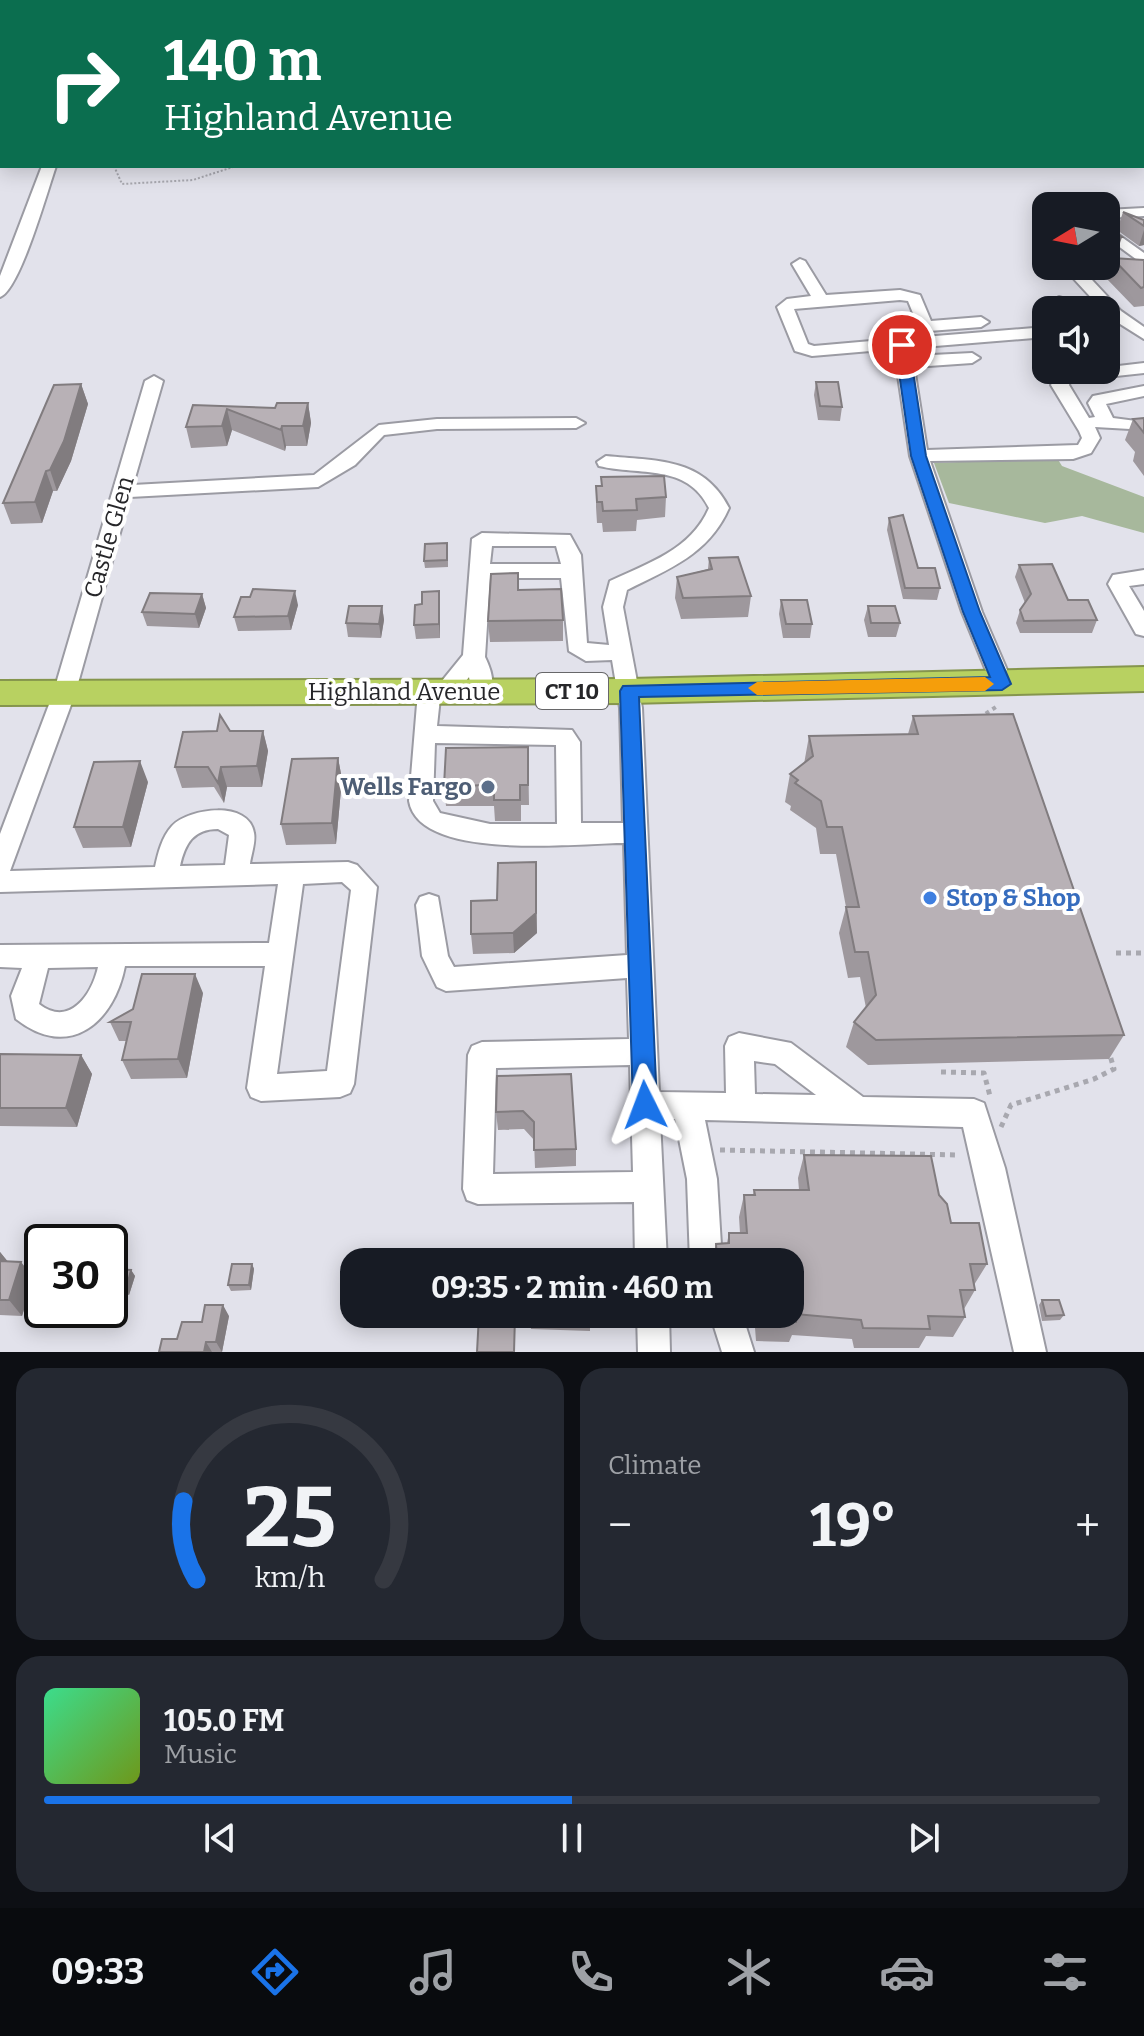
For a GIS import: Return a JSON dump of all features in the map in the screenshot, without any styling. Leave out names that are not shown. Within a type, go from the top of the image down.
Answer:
[{"type":"highway","name":"Highland Avenue","points":[[0,693],[629,691],[1001,694],[1144,679]]},
{"type":"street","points":[[0,292],[20,250],[48,168]]},
{"type":"street","points":[[1120,213],[1144,212]]},
{"type":"street","points":[[1120,241],[1144,260]]},
{"type":"street","points":[[800,264],[821,300]]},
{"type":"street","points":[[1083,280],[1115,314],[1144,334]]},
{"type":"street","points":[[972,358],[903,354],[812,351],[801,347],[785,307],[793,302],[821,300],[900,295],[914,298],[924,319],[903,333],[903,354],[919,456],[1001,694]]},
{"type":"street","points":[[915,327],[981,322]]},
{"type":"street","points":[[903,354],[1032,334]]},
{"type":"street","points":[[919,456],[1073,453],[1085,449],[1091,438],[1085,422],[1063,396],[1060,385],[1064,377],[1144,368]]},
{"type":"street","name":"Castle Glen","points":[[0,867],[64,694],[154,381]]},
{"type":"street","points":[[1107,423],[1097,403],[1099,400],[1144,391]]},
{"type":"street","points":[[1085,422],[1134,424],[1144,429]]},
{"type":"street","points":[[122,492],[318,481],[348,461],[379,430],[437,424],[576,423]]},
{"type":"street","points":[[606,462],[674,469],[692,476],[707,486],[719,508],[713,528],[695,546],[617,586],[613,607],[629,691],[650,1248]]},
{"type":"street","points":[[481,692],[480,668],[474,657],[482,539],[563,540],[571,555],[577,646],[586,653],[622,652]]},
{"type":"street","points":[[480,571],[571,571]]},
{"type":"street","points":[[1144,577],[1120,580],[1118,584],[1144,629]]},
{"type":"street","points":[[474,657],[437,692],[427,734],[421,807],[440,825],[490,834],[633,833]]},
{"type":"street","points":[[427,734],[564,736],[568,742],[569,833]]},
{"type":"street","points":[[165,877],[176,839],[198,822],[216,819],[232,822],[242,832],[236,875]]},
{"type":"street","points":[[0,882],[292,873],[348,872],[364,887],[340,1084],[261,1088],[292,873]]},
{"type":"street","points":[[429,905],[435,956],[446,979],[639,966]]},
{"type":"street","points":[[0,956],[280,954]]},
{"type":"street","points":[[39,957],[25,996],[26,1010],[38,1022],[53,1026],[91,1013],[104,996],[114,955]]},
{"type":"street","points":[[741,1107],[739,1046],[781,1052],[858,1110]]},
{"type":"street","points":[[643,1052],[482,1055],[478,1189],[648,1187]]},
{"type":"street","points":[[645,1105],[974,1113],[988,1127],[1030,1352]]},
{"type":"street","points":[[687,1105],[702,1179],[705,1248]]},
{"type":"street","points":[[653,1328],[654,1352]]},
{"type":"street","points":[[730,1328],[738,1352]]},
{"type":"path","points":[[115,168],[122,184],[193,180],[230,168]]},
{"type":"path","points":[[977,729],[976,719],[1001,694]]},
{"type":"path","points":[[1116,953],[1144,953]]},
{"type":"path","points":[[712,1150],[962,1155],[959,1141],[988,1127],[999,1133],[1011,1105],[1094,1079],[1114,1069],[1106,1043]]},
{"type":"path","points":[[941,1072],[984,1073],[991,1103]]},
{"type":"green space","points":[[1057,458],[1062,466],[1144,497],[1144,533],[1082,516],[1045,523],[949,503],[934,463]]},
{"type":"building","points":[[1123,212],[1144,220],[1144,226]]},
{"type":"building","points":[[1120,258],[1144,260],[1144,287],[1141,288],[1120,266]]},
{"type":"building","points":[[816,382],[838,382],[842,407],[820,406]]},
{"type":"building","points":[[81,384],[64,441],[50,470],[46,471],[35,502],[3,503],[54,385]]},
{"type":"building","points":[[277,403],[308,403],[303,426],[282,426],[281,430],[227,409],[222,426],[186,427],[193,405],[275,408]]},
{"type":"building","points":[[1144,418],[1144,433],[1133,419]]},
{"type":"building","points":[[664,476],[666,497],[636,499],[637,510],[603,511],[602,502],[597,502],[596,486],[602,486],[601,477]]},
{"type":"building","points":[[903,515],[918,568],[935,568],[940,588],[905,588],[889,518]]},
{"type":"building","points":[[447,543],[447,560],[424,561],[425,544]]},
{"type":"building","points":[[738,557],[751,596],[683,598],[677,577],[712,569],[709,558]]},
{"type":"building","points":[[1052,564],[1068,600],[1088,600],[1097,620],[1024,621],[1020,610],[1031,594],[1019,565]]},
{"type":"building","points":[[518,573],[518,590],[561,589],[563,620],[488,621],[491,574]]},
{"type":"building","points":[[253,589],[295,591],[288,616],[234,617],[241,597],[250,597]]},
{"type":"building","points":[[439,591],[439,624],[414,625],[415,605],[422,604],[422,592]]},
{"type":"building","points":[[150,593],[202,594],[195,614],[142,612]]},
{"type":"building","points":[[781,600],[807,600],[812,624],[786,624]]},
{"type":"building","points":[[349,606],[382,606],[379,624],[346,623]]},
{"type":"building","points":[[868,606],[895,606],[900,623],[871,623]]},
{"type":"building","points":[[1013,714],[1124,1035],[876,1040],[854,1022],[876,995],[868,952],[855,952],[846,907],[859,907],[842,827],[827,827],[821,801],[795,783],[798,780],[790,774],[813,756],[809,736],[918,734],[913,716]]},
{"type":"building","points":[[220,715],[230,731],[263,731],[257,766],[221,767],[218,783],[208,767],[175,767],[183,732],[217,731]]},
{"type":"building","points":[[528,747],[528,785],[520,785],[520,800],[494,800],[494,785],[444,786],[446,748]]},
{"type":"building","points":[[338,758],[332,823],[281,824],[292,759]]},
{"type":"building","points":[[140,761],[123,827],[74,827],[94,762]]},
{"type":"building","points":[[536,862],[536,913],[513,933],[471,934],[471,901],[497,900],[498,863]]},
{"type":"building","points":[[142,974],[195,974],[178,1059],[122,1060],[131,1022],[110,1022],[133,1009]]},
{"type":"building","points":[[0,1054],[81,1055],[66,1108],[0,1108]]},
{"type":"building","points":[[571,1074],[576,1149],[534,1150],[534,1122],[523,1111],[496,1112],[497,1076]]},
{"type":"building","points":[[804,1155],[931,1156],[939,1195],[947,1204],[951,1223],[979,1223],[987,1264],[970,1264],[975,1290],[960,1290],[965,1317],[928,1316],[930,1329],[863,1328],[861,1320],[804,1315],[804,1248],[716,1248],[716,1244],[729,1243],[729,1233],[747,1233],[744,1195],[755,1195],[754,1190],[809,1190]]},
{"type":"building","points":[[0,1261],[21,1262],[9,1300],[0,1300]]},
{"type":"building","points":[[232,1264],[252,1264],[249,1285],[228,1285]]},
{"type":"building","points":[[1042,1300],[1059,1300],[1064,1315],[1046,1316]]},
{"type":"building","points":[[205,1305],[223,1305],[216,1342],[206,1342],[204,1352],[159,1352],[162,1339],[177,1339],[182,1322],[202,1322]]},
{"type":"building","points":[[478,1328],[515,1328],[514,1352],[477,1352]]},
{"type":"slow traffic","points":[[757,688],[985,684]]},
{"type":"place","name":"Wells Fargo","points":[[488,787]]},
{"type":"place","name":"Stop & Shop","points":[[930,898]]},
{"type":"route","points":[[645,1105],[629,691],[1002,684],[972,612],[919,456],[902,345]]}]
